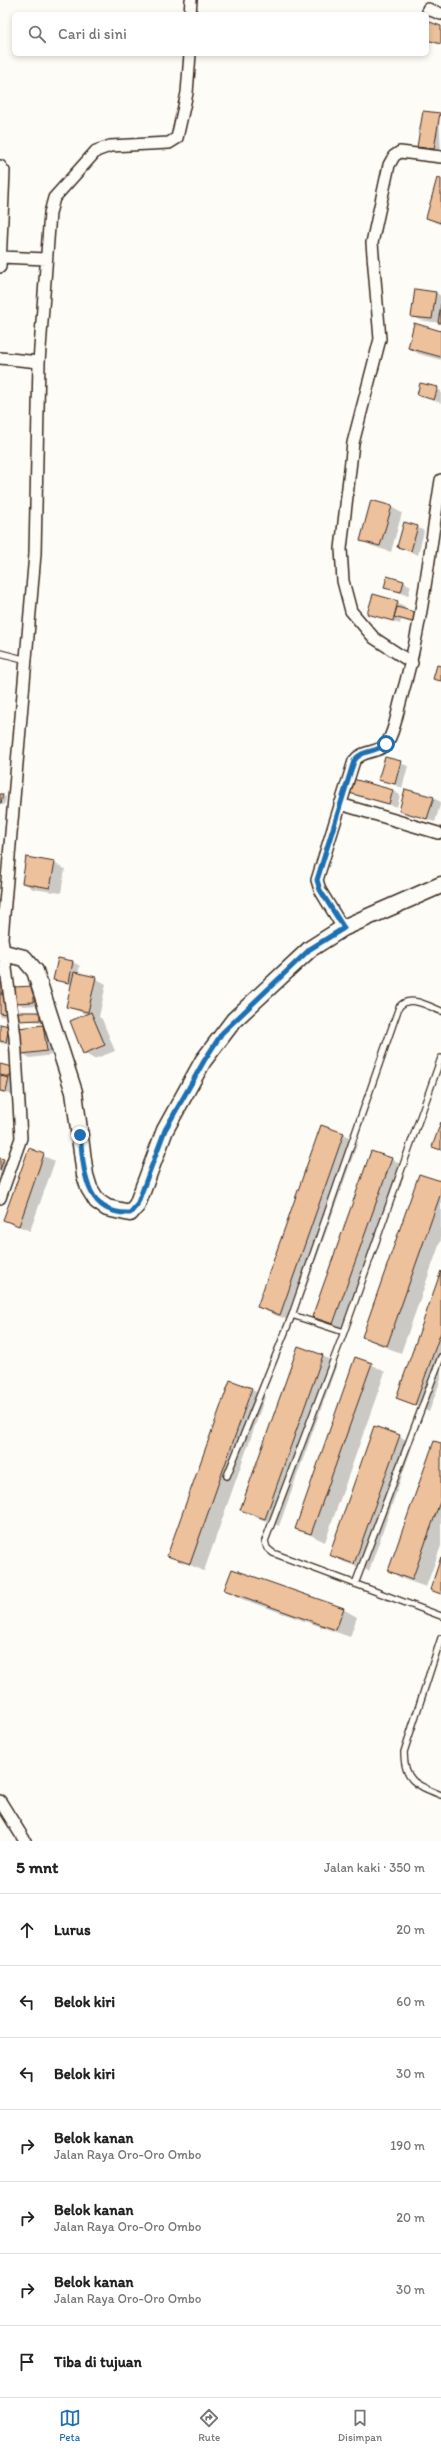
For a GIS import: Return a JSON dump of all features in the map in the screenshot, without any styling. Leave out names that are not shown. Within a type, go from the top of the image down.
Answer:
[{"type":"main road","points":[[2,951],[24,958],[35,971],[74,1092],[85,1175],[89,1188],[97,1201],[107,1208],[130,1213],[137,1205],[165,1130],[204,1061],[222,1033],[310,949],[344,928],[441,885]]},
{"type":"street","points":[[190,12],[191,0]]},
{"type":"street","points":[[428,9],[441,14]]},
{"type":"street","points":[[0,1198],[20,1143],[22,1128],[15,1037],[2,951],[2,938],[35,554],[39,362],[50,213],[54,198],[96,151],[110,146],[169,143],[176,138],[186,93],[190,56]]},
{"type":"street","points":[[412,663],[374,638],[351,611],[343,581],[341,549],[353,443],[380,339],[372,242],[388,171],[394,156],[400,152],[441,157]]},
{"type":"street","points":[[0,166],[4,171],[0,262],[46,259]]},
{"type":"street","points":[[0,358],[39,362]]},
{"type":"street","points":[[344,928],[320,890],[317,880],[354,761],[358,756],[381,749],[390,738],[412,663],[430,560],[441,480]]},
{"type":"street","points":[[340,804],[438,833]]},
{"type":"street","points":[[0,1801],[23,1837]]},
{"type":"lane","points":[[0,652],[27,660]]},
{"type":"lane","points":[[227,1476],[292,1315],[399,1007],[404,1002],[413,1001],[441,1011]]},
{"type":"lane","points":[[441,1058],[344,1332],[265,1541],[267,1548],[273,1554],[441,1616]]},
{"type":"lane","points":[[292,1315],[344,1332]]},
{"type":"lane","points":[[355,1584],[441,1357]]},
{"type":"lane","points":[[441,1638],[404,1752],[404,1758],[409,1776],[418,1786],[441,1795]]},
{"type":"building","points":[[429,22],[441,26],[441,44],[429,41]]},
{"type":"building","points":[[423,111],[440,113],[434,149],[417,147]]},
{"type":"building","points":[[437,178],[441,179],[441,223],[426,218]]},
{"type":"building","points":[[415,289],[436,292],[432,319],[411,317]]},
{"type":"building","points":[[441,304],[441,323],[438,323]]},
{"type":"building","points":[[414,323],[441,331],[441,357],[408,348]]},
{"type":"building","points":[[420,383],[438,387],[434,400],[417,395]]},
{"type":"building","points":[[371,500],[392,506],[380,546],[360,541]]},
{"type":"building","points":[[404,522],[418,526],[411,551],[397,547]]},
{"type":"building","points":[[387,576],[404,581],[401,592],[384,588]]},
{"type":"building","points":[[373,594],[398,601],[393,621],[367,614]]},
{"type":"building","points":[[397,607],[418,613],[416,623],[394,617]]},
{"type":"building","points":[[437,665],[441,666],[441,681],[433,679]]},
{"type":"building","points":[[385,757],[401,761],[395,784],[378,780]]},
{"type":"building","points":[[353,779],[393,790],[389,804],[349,793]]},
{"type":"building","points":[[405,789],[434,797],[427,819],[399,811]]},
{"type":"building","points":[[0,794],[3,794],[1,803],[0,803]]},
{"type":"building","points":[[26,857],[55,862],[50,888],[22,883]]},
{"type":"building","points":[[58,958],[73,961],[69,983],[53,980]]},
{"type":"building","points":[[74,972],[96,977],[88,1012],[66,1007]]},
{"type":"building","points":[[0,983],[3,984],[2,993],[0,993]]},
{"type":"building","points":[[34,986],[34,1002],[15,1003],[14,987]]},
{"type":"building","points":[[0,994],[9,996],[6,1014],[0,1013]]},
{"type":"building","points":[[18,1012],[40,1012],[40,1020],[18,1021]]},
{"type":"building","points":[[91,1012],[105,1045],[83,1054],[70,1021]]},
{"type":"building","points":[[0,1024],[9,1026],[6,1042],[0,1041]]},
{"type":"building","points":[[43,1025],[47,1051],[22,1054],[19,1028]]},
{"type":"building","points":[[0,1064],[12,1067],[10,1077],[0,1075]]},
{"type":"building","points":[[0,1076],[9,1078],[6,1092],[0,1091]]},
{"type":"building","points":[[441,1122],[441,1150],[432,1147]]},
{"type":"building","points":[[321,1125],[344,1133],[280,1315],[257,1307]]},
{"type":"building","points":[[29,1148],[44,1154],[19,1226],[3,1220]]},
{"type":"building","points":[[371,1151],[392,1158],[333,1324],[312,1317]]},
{"type":"building","points":[[0,1158],[4,1159],[0,1170]]},
{"type":"building","points":[[419,1174],[441,1181],[441,1193],[387,1346],[362,1337]]},
{"type":"building","points":[[441,1271],[441,1332],[415,1405],[396,1398]]},
{"type":"building","points":[[298,1346],[323,1355],[265,1519],[240,1510]]},
{"type":"building","points":[[355,1357],[372,1363],[311,1534],[295,1529]]},
{"type":"building","points":[[230,1380],[252,1388],[190,1564],[167,1556]]},
{"type":"building","points":[[374,1426],[400,1435],[354,1564],[329,1555]]},
{"type":"building","points":[[434,1441],[441,1443],[441,1499],[412,1580],[388,1571]]},
{"type":"building","points":[[441,1557],[441,1594],[430,1590]]},
{"type":"building","points":[[232,1569],[344,1608],[336,1630],[224,1590]]},
{"type":"route","points":[[80,1135],[85,1175],[92,1195],[97,1201],[113,1211],[130,1213],[137,1205],[165,1130],[204,1061],[222,1033],[310,949],[344,928],[320,890],[317,880],[354,761],[362,753],[381,749],[386,744]]}]
